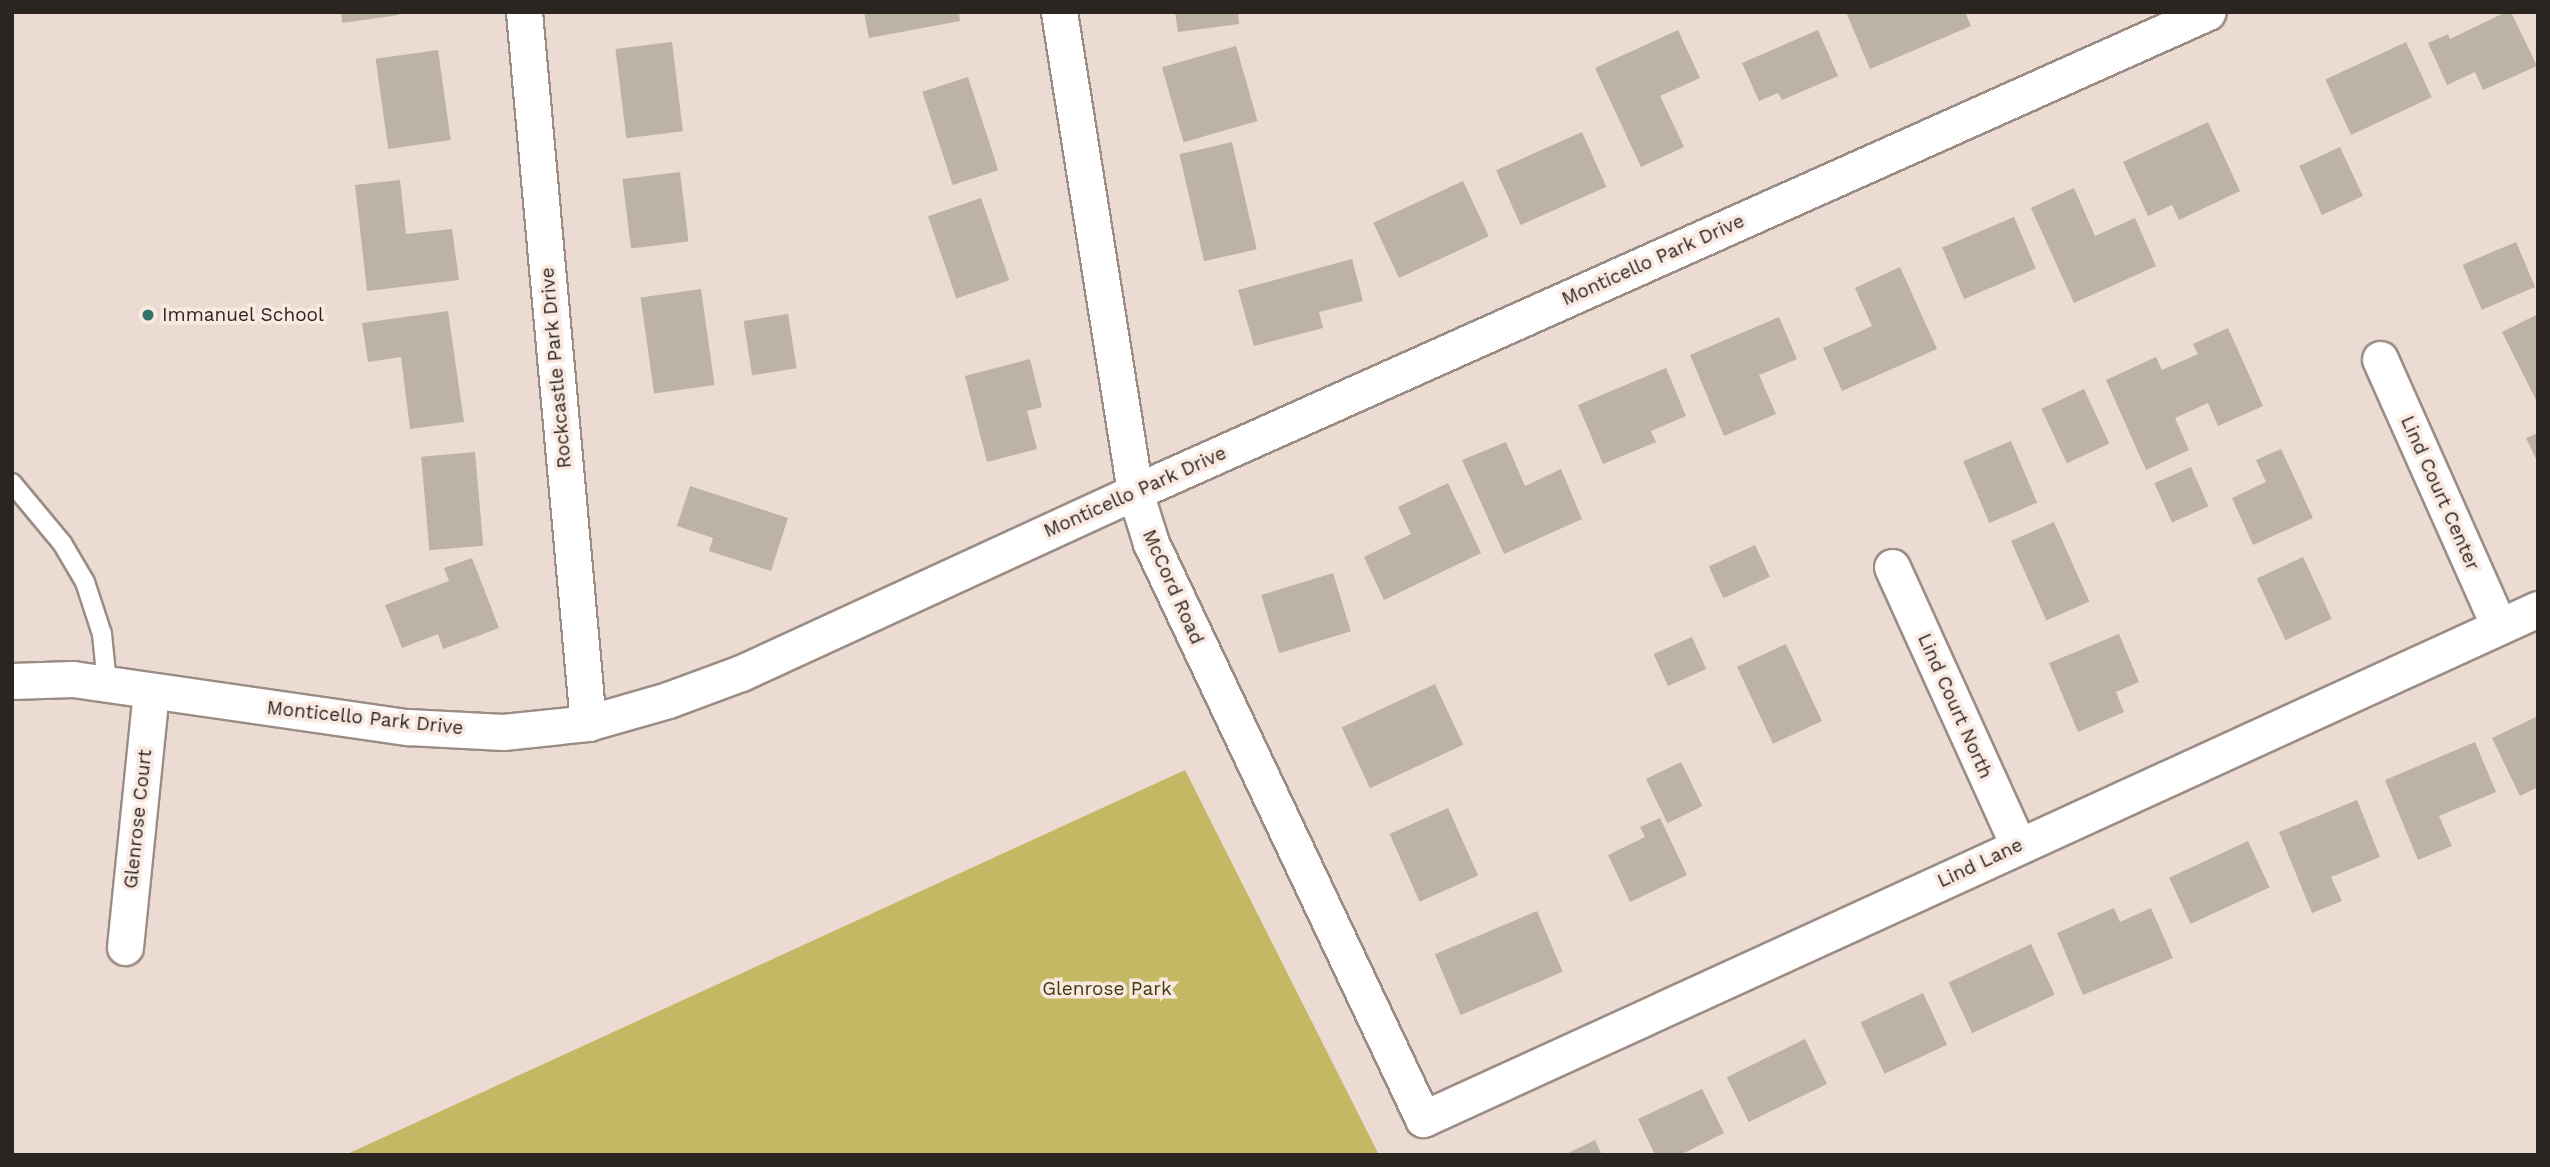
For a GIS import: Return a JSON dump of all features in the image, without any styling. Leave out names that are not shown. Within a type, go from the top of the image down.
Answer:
[{"type":"street","name":"Rockcastle Park Drive","points":[[524,12],[588,723]]},
{"type":"street","name":"McCord Road","points":[[1059,12],[1135,492],[1155,556],[1368,996],[1423,1119]]},
{"type":"street","name":"Monticello Park Drive","points":[[12,681],[73,679],[408,727],[503,732],[588,723],[668,700],[741,673],[1135,492],[2208,12]]},
{"type":"street","name":"Lind Court Center","points":[[2380,359],[2499,626]]},
{"type":"street","name":"Lind Court North","points":[[1892,567],[2018,845]]},
{"type":"street","name":"Lind Lane","points":[[1423,1119],[2538,609]]},
{"type":"street","name":"Glenrose Court","points":[[125,947],[151,691]]},
{"type":"lane","points":[[12,483],[62,543],[85,582],[102,634],[107,684]]},
{"type":"green space","name":"Glenrose Park","points":[[1185,770],[1379,1155],[345,1155]]},
{"type":"building","points":[[341,12],[399,12],[399,15],[342,23]]},
{"type":"building","points":[[864,12],[959,12],[960,21],[869,38]]},
{"type":"building","points":[[1175,12],[1238,12],[1239,24],[1178,32]]},
{"type":"building","points":[[1846,12],[1965,12],[1971,26],[1870,69]]},
{"type":"building","points":[[2511,12],[2537,66],[2483,90],[2475,72],[2447,85],[2428,43],[2448,34],[2450,39]]},
{"type":"building","points":[[1678,30],[1700,78],[1660,96],[1684,147],[1641,167],[1595,68]]},
{"type":"building","points":[[1818,30],[1838,76],[1782,100],[1778,93],[1759,101],[1742,63]]},
{"type":"building","points":[[672,42],[683,131],[626,138],[615,49]]},
{"type":"building","points":[[2406,42],[2432,97],[2351,135],[2325,80]]},
{"type":"building","points":[[1236,46],[1257,121],[1183,142],[1162,67]]},
{"type":"building","points":[[438,50],[451,140],[388,149],[376,59]]},
{"type":"building","points":[[968,77],[998,170],[953,185],[922,92]]},
{"type":"building","points":[[2208,122],[2240,191],[2179,220],[2172,205],[2148,216],[2123,162]]},
{"type":"building","points":[[1582,132],[1606,187],[1521,225],[1496,170]]},
{"type":"building","points":[[1232,142],[1257,249],[1204,261],[1179,154]]},
{"type":"building","points":[[2340,147],[2363,196],[2322,215],[2299,166]]},
{"type":"building","points":[[680,172],[689,241],[631,249],[622,179]]},
{"type":"building","points":[[400,180],[406,234],[452,229],[459,280],[367,291],[355,185]]},
{"type":"building","points":[[1463,181],[1489,236],[1399,278],[1373,223]]},
{"type":"building","points":[[2074,188],[2095,236],[2135,218],[2156,266],[2074,303],[2031,208]]},
{"type":"building","points":[[981,198],[1009,280],[956,298],[928,216]]},
{"type":"building","points":[[2014,217],[2036,269],[1964,299],[1942,247]]},
{"type":"building","points":[[2516,242],[2535,287],[2482,310],[2463,265]]},
{"type":"building","points":[[1352,259],[1363,301],[1319,312],[1323,328],[1254,346],[1238,290]]},
{"type":"building","points":[[1900,267],[1937,349],[1842,391],[1823,348],[1872,326],[1855,288]]},
{"type":"building","points":[[701,289],[714,385],[654,394],[641,297]]},
{"type":"building","points":[[448,311],[464,422],[410,429],[401,357],[368,362],[362,323]]},
{"type":"building","points":[[788,314],[797,368],[752,375],[744,321]]},
{"type":"building","points":[[2538,314],[2538,404],[2502,332]]},
{"type":"building","points":[[1779,317],[1797,359],[1759,375],[1776,414],[1724,436],[1690,355]]},
{"type":"building","points":[[2228,328],[2263,406],[2218,426],[2208,403],[2175,418],[2189,450],[2146,470],[2106,380],[2156,357],[2162,370],[2198,354],[2193,344]]},
{"type":"building","points":[[1030,359],[1042,407],[1027,411],[1037,449],[987,462],[965,376]]},
{"type":"building","points":[[1666,368],[1686,416],[1651,431],[1656,442],[1603,464],[1578,405]]},
{"type":"building","points":[[2084,389],[2109,443],[2067,463],[2041,409]]},
{"type":"building","points":[[2538,433],[2538,463],[2526,438]]},
{"type":"building","points":[[2011,441],[2037,503],[1989,523],[1963,461]]},
{"type":"building","points":[[1506,442],[1525,486],[1561,469],[1582,519],[1504,554],[1462,460]]},
{"type":"building","points":[[2281,449],[2313,518],[2253,545],[2232,498],[2266,482],[2256,460]]},
{"type":"building","points":[[475,452],[483,546],[429,550],[421,457]]},
{"type":"building","points":[[2191,467],[2208,506],[2172,523],[2154,483]]},
{"type":"building","points":[[1448,483],[1481,553],[1384,600],[1364,557],[1411,534],[1398,507]]},
{"type":"building","points":[[690,486],[788,518],[771,571],[709,551],[713,538],[677,526]]},
{"type":"building","points":[[2054,522],[2089,601],[2046,621],[2011,541]]},
{"type":"building","points":[[1755,545],[1770,577],[1724,598],[1709,567]]},
{"type":"building","points":[[2303,557],[2332,619],[2286,640],[2257,579]]},
{"type":"building","points":[[472,558],[499,628],[443,649],[438,634],[402,648],[385,605],[449,581],[444,568]]},
{"type":"building","points":[[1333,573],[1351,631],[1279,653],[1261,595]]},
{"type":"building","points":[[2119,634],[2139,682],[2116,692],[2124,712],[2078,732],[2049,663]]},
{"type":"building","points":[[1692,637],[1706,669],[1668,686],[1654,654]]},
{"type":"building","points":[[1786,644],[1822,721],[1773,744],[1737,667]]},
{"type":"building","points":[[1435,684],[1463,745],[1370,788],[1342,728]]},
{"type":"building","points":[[2538,716],[2538,787],[2520,796],[2492,738]]},
{"type":"building","points":[[2475,742],[2496,792],[2439,816],[2452,846],[2418,860],[2385,780]]},
{"type":"building","points":[[1681,762],[1702,806],[1667,823],[1646,779]]},
{"type":"building","points":[[2357,800],[2380,857],[2331,877],[2342,901],[2312,913],[2279,832]]},
{"type":"building","points":[[1448,808],[1478,876],[1420,902],[1390,834]]},
{"type":"building","points":[[1660,818],[1687,875],[1630,902],[1608,855],[1645,837],[1640,827]]},
{"type":"building","points":[[2248,841],[2270,887],[2191,924],[2169,878]]},
{"type":"building","points":[[2114,908],[2120,922],[2151,908],[2173,958],[2083,995],[2057,933]]},
{"type":"building","points":[[1537,911],[1563,972],[1461,1015],[1435,954]]},
{"type":"building","points":[[2031,944],[2055,995],[1972,1033],[1949,982]]},
{"type":"building","points":[[1923,993],[1947,1045],[1885,1074],[1860,1022]]},
{"type":"building","points":[[1805,1039],[1827,1084],[1749,1122],[1727,1077]]},
{"type":"building","points":[[1702,1089],[1724,1133],[1680,1155],[1655,1155],[1638,1119]]},
{"type":"building","points":[[1595,1140],[1602,1155],[1564,1155]]},
{"type":"place","name":"Immanuel School","points":[[148,315]]}]
